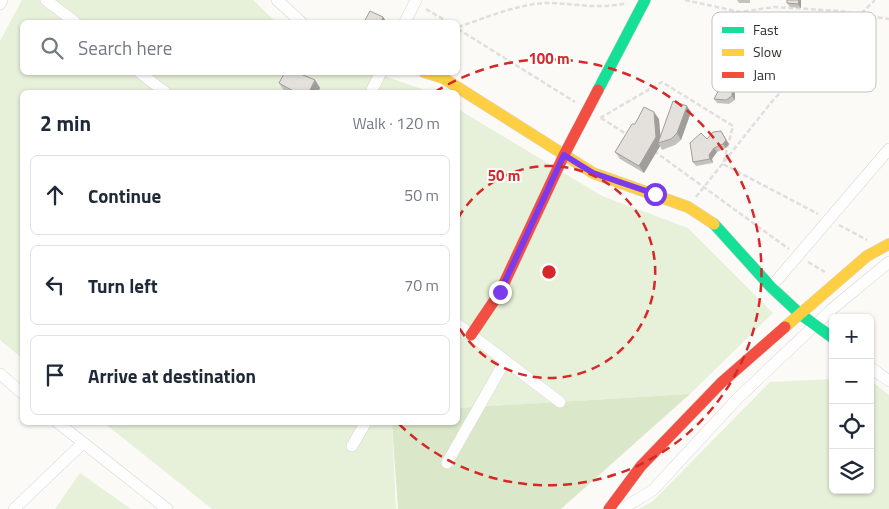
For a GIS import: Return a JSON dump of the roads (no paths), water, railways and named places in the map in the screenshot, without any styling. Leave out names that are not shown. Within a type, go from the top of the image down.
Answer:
[{"type":"street","points":[[0,4],[2,0]]},
{"type":"street","points":[[46,0],[72,20]]},
{"type":"street","points":[[277,0],[299,20]]},
{"type":"street","points":[[471,335],[500,292],[564,155],[645,0]]},
{"type":"street","points":[[407,20],[416,1]]},
{"type":"street","points":[[143,75],[162,90]]},
{"type":"street","points":[[372,90],[380,75]]},
{"type":"street","points":[[434,75],[443,78],[593,173],[688,207],[730,238],[771,286],[800,314],[829,335]]},
{"type":"street","points":[[771,286],[889,148]]},
{"type":"street","points":[[609,509],[641,466],[721,383],[867,256],[886,246]]},
{"type":"street","points":[[622,509],[653,490],[737,399],[815,325],[889,262]]},
{"type":"street","points":[[460,327],[560,402]]},
{"type":"street","points":[[446,463],[505,361]]},
{"type":"street","points":[[874,370],[889,381]]},
{"type":"street","points":[[0,374],[20,391]]},
{"type":"street","points":[[60,425],[167,509]]},
{"type":"street","points":[[352,446],[364,425]]},
{"type":"street","points":[[14,509],[83,443]]}]
